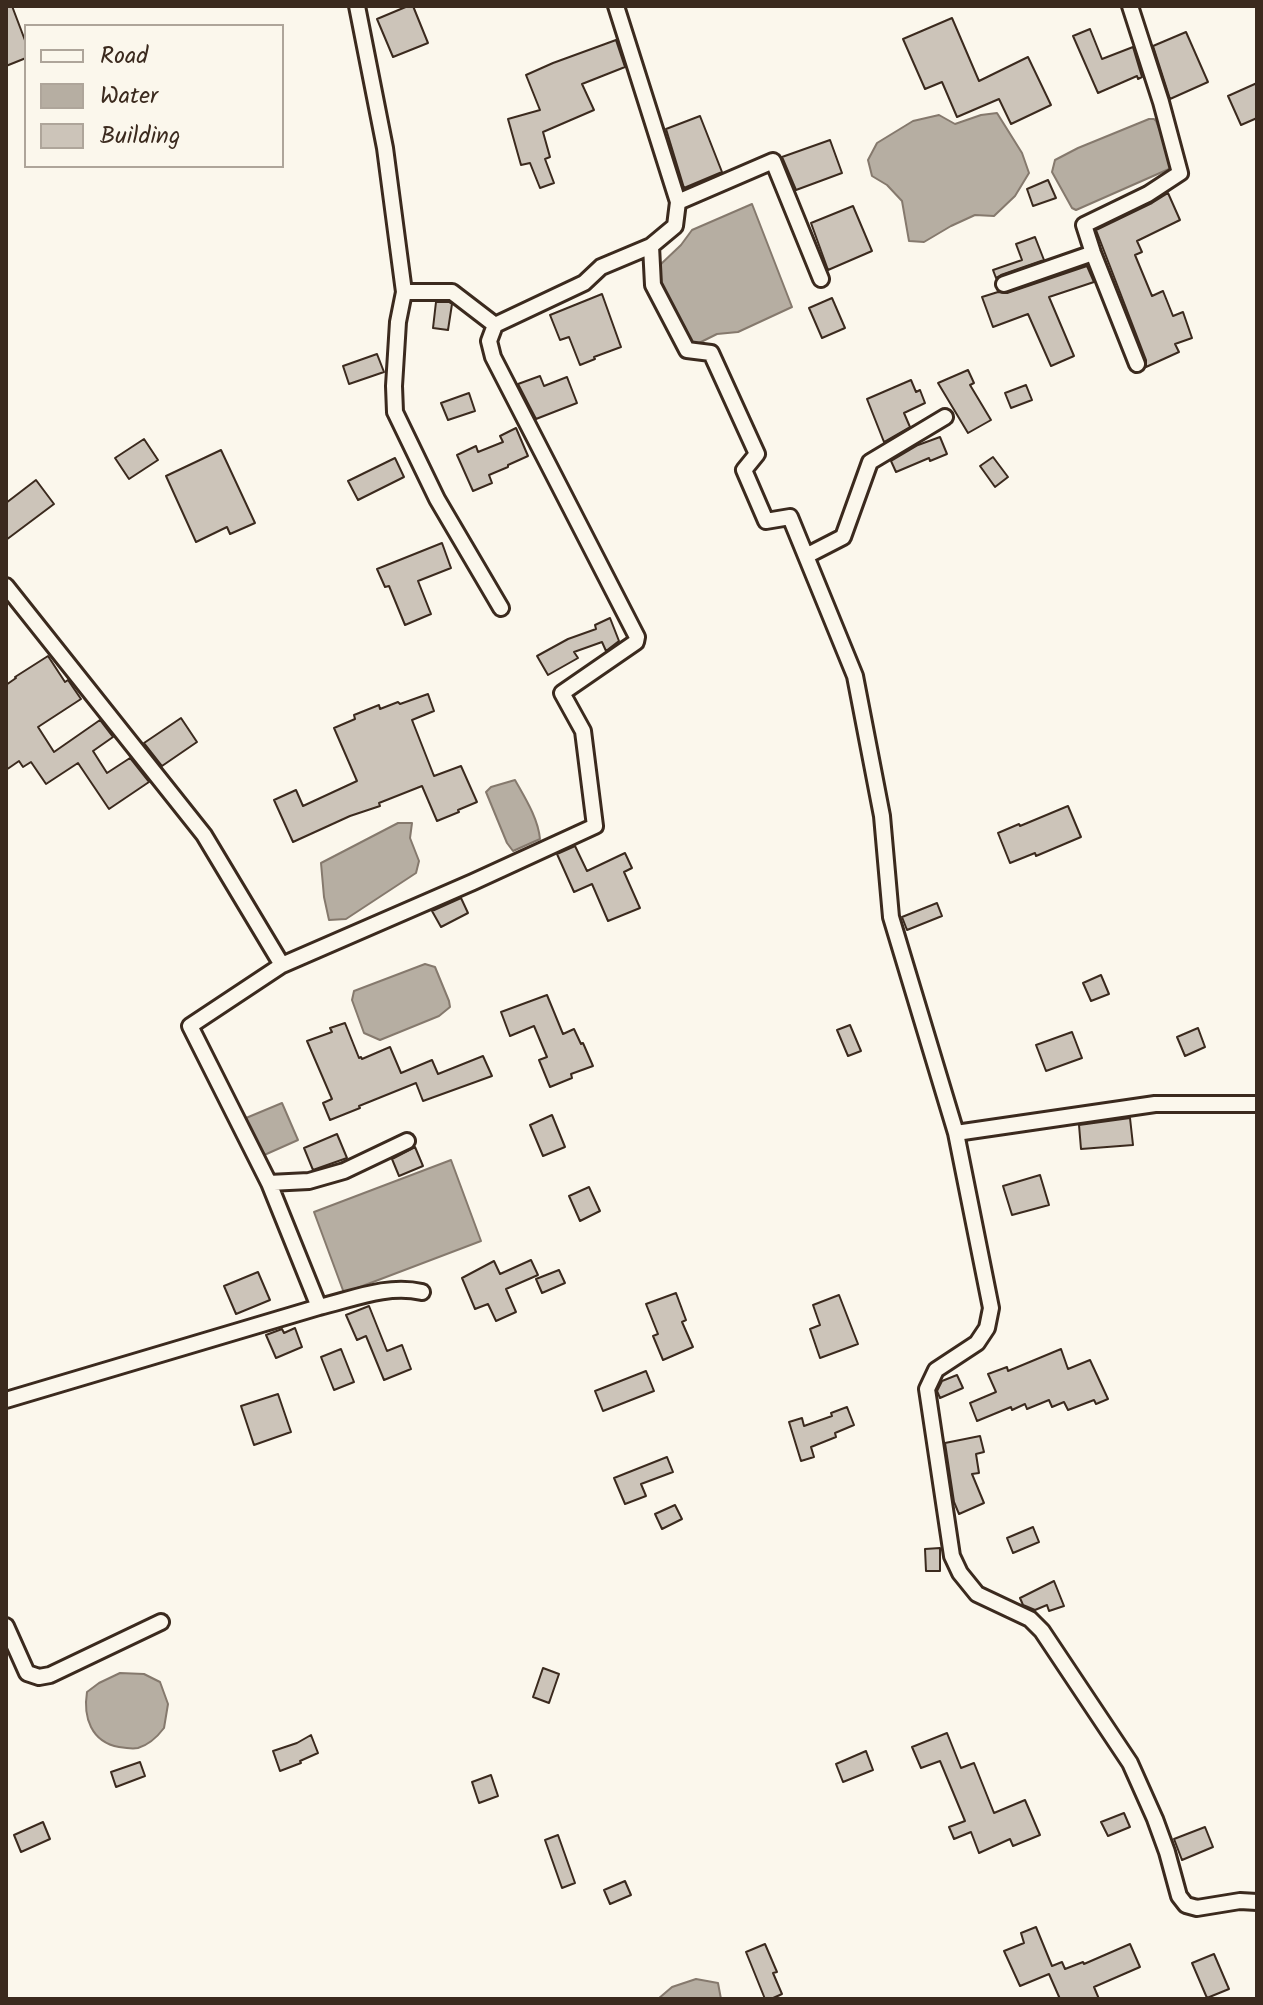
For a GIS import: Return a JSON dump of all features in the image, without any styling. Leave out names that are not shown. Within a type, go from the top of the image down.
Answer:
[{"type":"street","points":[[357,6],[385,148],[404,292],[398,322],[395,412],[437,499],[501,608]]},
{"type":"street","points":[[319,1307],[269,1183],[190,1026],[282,965],[595,826],[583,731],[562,693],[636,642],[637,637],[493,357],[489,341],[495,325],[584,283],[601,267],[651,246],[675,226],[678,202],[616,6]]},
{"type":"street","points":[[1130,6],[1180,173],[1148,194],[1084,225],[1137,364]]},
{"type":"street","points":[[678,202],[773,161],[821,279]]},
{"type":"street","points":[[651,246],[653,285],[687,350],[711,353],[757,454],[744,470],[766,521],[790,517],[855,676],[882,816],[891,917],[956,1133],[991,1308],[987,1328],[977,1343],[936,1370],[927,1389],[952,1556],[960,1573],[977,1594],[1030,1619],[1042,1631],[1130,1763],[1155,1819],[1179,1896],[1186,1905],[1197,1908],[1240,1901],[1257,1902]]},
{"type":"street","points":[[1004,284],[1093,253]]},
{"type":"street","points":[[404,292],[452,292],[495,325]]},
{"type":"street","points":[[806,556],[843,537],[870,462],[945,417]]},
{"type":"street","points":[[6,586],[204,835],[282,965]]},
{"type":"street","points":[[956,1133],[1155,1104],[1257,1104]]},
{"type":"street","points":[[269,1183],[309,1181],[344,1171],[407,1141]]},
{"type":"street","points":[[6,1400],[319,1307],[386,1290],[406,1288],[422,1292]]},
{"type":"street","points":[[6,1626],[21,1664],[27,1673],[39,1677],[50,1675],[161,1622]]},
{"type":"water","points":[[997,113],[1022,153],[1029,173],[1015,196],[994,216],[975,215],[924,242],[909,241],[902,201],[887,185],[872,176],[868,160],[877,143],[913,121],[939,115],[955,124]]},
{"type":"water","points":[[1149,119],[1156,121],[1169,154],[1169,169],[1076,210],[1072,208],[1052,172],[1055,160]]},
{"type":"water","points":[[752,204],[792,307],[738,332],[717,334],[697,344],[684,336],[657,275],[661,264],[692,230]]},
{"type":"water","points":[[515,780],[534,816],[540,839],[513,851],[486,792],[491,787]]},
{"type":"water","points":[[398,823],[412,823],[410,838],[419,861],[416,873],[346,919],[329,920],[321,863]]},
{"type":"water","points":[[425,964],[435,967],[450,1007],[439,1016],[380,1040],[364,1033],[352,1000],[354,991]]},
{"type":"water","points":[[282,1103],[298,1140],[262,1156],[246,1118]]},
{"type":"water","points":[[451,1160],[481,1241],[344,1293],[314,1212]]},
{"type":"water","points":[[120,1673],[144,1674],[160,1682],[168,1704],[164,1728],[138,1748],[119,1747],[102,1740],[88,1719],[87,1692]]},
{"type":"water","points":[[696,1979],[718,1983],[721,1999],[658,1999],[672,1987]]},
{"type":"building","points":[[6,6],[12,6],[24,38],[24,59],[6,66]]},
{"type":"building","points":[[413,6],[428,43],[393,57],[377,19]]},
{"type":"building","points":[[952,18],[979,81],[1028,57],[1051,105],[1011,124],[999,99],[957,117],[942,82],[925,89],[903,39]]},
{"type":"building","points":[[1090,29],[1102,59],[1133,47],[1142,77],[1138,79],[1137,76],[1098,93],[1073,36]]},
{"type":"building","points":[[1186,32],[1208,82],[1170,99],[1153,46]]},
{"type":"building","points":[[616,40],[625,67],[582,84],[594,110],[543,132],[550,157],[545,159],[554,183],[540,188],[530,163],[521,165],[508,119],[540,110],[526,75]]},
{"type":"building","points":[[1257,83],[1257,118],[1241,125],[1228,96]]},
{"type":"building","points":[[700,116],[722,172],[684,188],[666,129]]},
{"type":"building","points":[[830,140],[842,173],[796,190],[782,157]]},
{"type":"building","points":[[1048,180],[1056,198],[1033,206],[1027,189]]},
{"type":"building","points":[[1168,193],[1180,220],[1137,241],[1142,252],[1135,255],[1152,296],[1163,291],[1173,316],[1183,312],[1192,338],[1175,344],[1179,352],[1146,367],[1096,230]]},
{"type":"building","points":[[853,206],[872,251],[828,270],[811,223]]},
{"type":"building","points":[[1035,237],[1044,260],[996,278],[993,270],[1022,260],[1016,244]]},
{"type":"building","points":[[1087,266],[1094,282],[1049,297],[1074,356],[1051,366],[1028,314],[993,327],[982,297],[998,292],[1007,293]]},
{"type":"building","points":[[602,294],[621,347],[580,365],[569,337],[560,340],[550,315]]},
{"type":"building","points":[[832,298],[845,328],[822,338],[809,308]]},
{"type":"building","points":[[436,302],[452,304],[448,330],[433,328]]},
{"type":"building","points":[[377,354],[384,372],[349,384],[343,366]]},
{"type":"building","points":[[968,370],[974,383],[970,385],[991,420],[968,433],[938,383]]},
{"type":"building","points":[[540,376],[544,386],[567,377],[577,403],[536,419],[518,384]]},
{"type":"building","points":[[911,380],[916,392],[920,390],[925,403],[904,413],[910,427],[884,442],[867,399]]},
{"type":"building","points":[[1026,385],[1032,400],[1011,408],[1005,393]]},
{"type":"building","points":[[469,393],[475,411],[448,420],[441,403]]},
{"type":"building","points":[[516,428],[528,456],[489,475],[492,483],[473,491],[457,455],[476,446],[478,452],[503,442],[500,436]]},
{"type":"building","points":[[940,437],[947,454],[896,472],[891,461],[918,445]]},
{"type":"building","points":[[144,439],[158,460],[129,479],[115,458]]},
{"type":"building","points":[[221,450],[255,523],[230,534],[227,527],[196,542],[166,476]]},
{"type":"building","points":[[993,457],[1008,477],[995,487],[980,466]]},
{"type":"building","points":[[395,458],[404,477],[358,500],[348,481]]},
{"type":"building","points":[[36,480],[54,504],[6,540],[6,503]]},
{"type":"building","points":[[442,543],[451,568],[418,581],[431,614],[405,625],[389,586],[385,587],[377,569]]},
{"type":"building","points":[[610,618],[619,641],[606,651],[602,642],[574,652],[578,658],[548,675],[537,656],[568,639],[596,629],[595,625]]},
{"type":"building","points":[[48,656],[81,699],[38,727],[54,752],[100,720],[113,737],[93,751],[107,773],[130,758],[149,782],[109,809],[78,763],[46,784],[31,762],[23,767],[19,761],[6,770],[6,685]]},
{"type":"building","points":[[428,694],[434,711],[412,720],[434,776],[461,766],[477,802],[437,821],[422,786],[293,842],[274,800],[296,790],[303,806],[357,781],[334,728],[355,719],[354,715],[379,705],[380,709]]},
{"type":"building","points":[[181,718],[197,742],[162,766],[144,743]]},
{"type":"building","points":[[1068,806],[1081,837],[1010,863],[998,833]]},
{"type":"building","points":[[575,846],[587,871],[625,853],[632,868],[624,872],[640,908],[608,921],[592,884],[574,892],[557,854]]},
{"type":"building","points":[[461,898],[468,913],[441,927],[432,911]]},
{"type":"building","points":[[937,903],[942,916],[907,930],[902,917]]},
{"type":"building","points":[[1101,975],[1109,994],[1091,1001],[1083,983]]},
{"type":"building","points":[[547,995],[563,1034],[574,1029],[593,1066],[571,1074],[572,1078],[550,1087],[539,1060],[547,1057],[534,1026],[510,1036],[501,1012]]},
{"type":"building","points":[[345,1023],[359,1058],[390,1047],[401,1073],[432,1060],[438,1074],[483,1056],[492,1076],[423,1101],[416,1083],[330,1120],[323,1103],[332,1099],[307,1041],[332,1032],[330,1028]]},
{"type":"building","points":[[850,1025],[861,1051],[848,1056],[837,1030]]},
{"type":"building","points":[[1198,1028],[1205,1047],[1185,1056],[1177,1037]]},
{"type":"building","points":[[1072,1032],[1082,1058],[1046,1071],[1036,1045]]},
{"type":"building","points":[[552,1115],[565,1147],[543,1156],[530,1125]]},
{"type":"building","points":[[1130,1118],[1133,1145],[1081,1149],[1079,1125]]},
{"type":"building","points":[[337,1134],[347,1158],[313,1170],[304,1148]]},
{"type":"building","points":[[415,1147],[423,1166],[399,1176],[392,1159]]},
{"type":"building","points":[[1040,1175],[1049,1205],[1012,1215],[1003,1186]]},
{"type":"building","points":[[589,1187],[600,1211],[580,1221],[569,1196]]},
{"type":"building","points":[[531,1260],[538,1275],[506,1289],[516,1312],[496,1321],[488,1304],[475,1309],[462,1278],[494,1261],[500,1274]]},
{"type":"building","points":[[559,1270],[565,1283],[542,1293],[536,1279]]},
{"type":"building","points":[[258,1272],[270,1300],[236,1314],[224,1286]]},
{"type":"building","points":[[676,1293],[686,1320],[682,1322],[693,1347],[663,1360],[653,1336],[658,1334],[646,1304]]},
{"type":"building","points":[[839,1295],[858,1344],[820,1358],[810,1329],[820,1325],[813,1305]]},
{"type":"building","points":[[369,1306],[387,1351],[402,1345],[411,1369],[384,1380],[366,1336],[357,1340],[346,1315]]},
{"type":"building","points":[[295,1328],[302,1347],[276,1358],[266,1335]]},
{"type":"building","points":[[341,1349],[354,1382],[334,1390],[321,1357]]},
{"type":"building","points":[[1061,1349],[1068,1369],[1090,1360],[1108,1399],[1096,1404],[1094,1400],[1068,1410],[1064,1402],[1052,1407],[1049,1400],[1027,1409],[1025,1404],[977,1421],[970,1403],[996,1392],[988,1374],[1007,1367],[1008,1371]]},
{"type":"building","points":[[646,1371],[654,1391],[603,1411],[595,1391]]},
{"type":"building","points":[[957,1375],[963,1388],[940,1398],[937,1391],[942,1381]]},
{"type":"building","points":[[278,1394],[291,1432],[254,1445],[241,1406]]},
{"type":"building","points":[[847,1407],[854,1425],[835,1433],[836,1437],[811,1447],[814,1457],[801,1461],[789,1422],[802,1418],[804,1426]]},
{"type":"building","points":[[980,1436],[984,1452],[976,1454],[979,1473],[972,1474],[984,1503],[959,1514],[954,1502],[945,1443]]},
{"type":"building","points":[[667,1457],[673,1472],[641,1484],[646,1496],[625,1504],[614,1478]]},
{"type":"building","points":[[675,1505],[682,1519],[662,1529],[655,1514]]},
{"type":"building","points":[[1033,1527],[1039,1542],[1013,1553],[1007,1538]]},
{"type":"building","points":[[940,1548],[940,1571],[926,1571],[925,1549]]},
{"type":"building","points":[[1054,1581],[1064,1606],[1049,1611],[1047,1605],[1035,1610],[1023,1605],[1020,1598]]},
{"type":"building","points":[[543,1668],[559,1674],[549,1703],[533,1697]]},
{"type":"building","points":[[947,1733],[961,1768],[974,1763],[994,1813],[1025,1800],[1040,1835],[1013,1846],[1010,1839],[979,1853],[971,1832],[954,1839],[949,1827],[965,1821],[940,1761],[921,1768],[912,1747]]},
{"type":"building","points":[[311,1735],[318,1753],[280,1771],[273,1751]]},
{"type":"building","points":[[866,1751],[873,1770],[843,1782],[836,1764]]},
{"type":"building","points":[[140,1762],[145,1776],[116,1787],[111,1772]]},
{"type":"building","points":[[491,1775],[498,1796],[479,1803],[472,1782]]},
{"type":"building","points":[[1124,1813],[1130,1827],[1108,1836],[1101,1822]]},
{"type":"building","points":[[43,1822],[50,1839],[21,1852],[14,1835]]},
{"type":"building","points":[[1205,1827],[1213,1847],[1182,1860],[1174,1839]]},
{"type":"building","points":[[558,1835],[575,1883],[562,1888],[545,1840]]},
{"type":"building","points":[[625,1881],[631,1895],[610,1904],[604,1890]]},
{"type":"building","points":[[1036,1927],[1052,1966],[1062,1962],[1065,1969],[1084,1964],[1130,1944],[1140,1967],[1094,1987],[1099,1999],[1060,1999],[1049,1974],[1020,1986],[1004,1951],[1024,1943],[1021,1933]]},
{"type":"building","points":[[765,1944],[782,1994],[771,1999],[765,1999],[746,1952]]},
{"type":"building","points":[[1214,1954],[1229,1989],[1207,1998],[1192,1963]]}]
